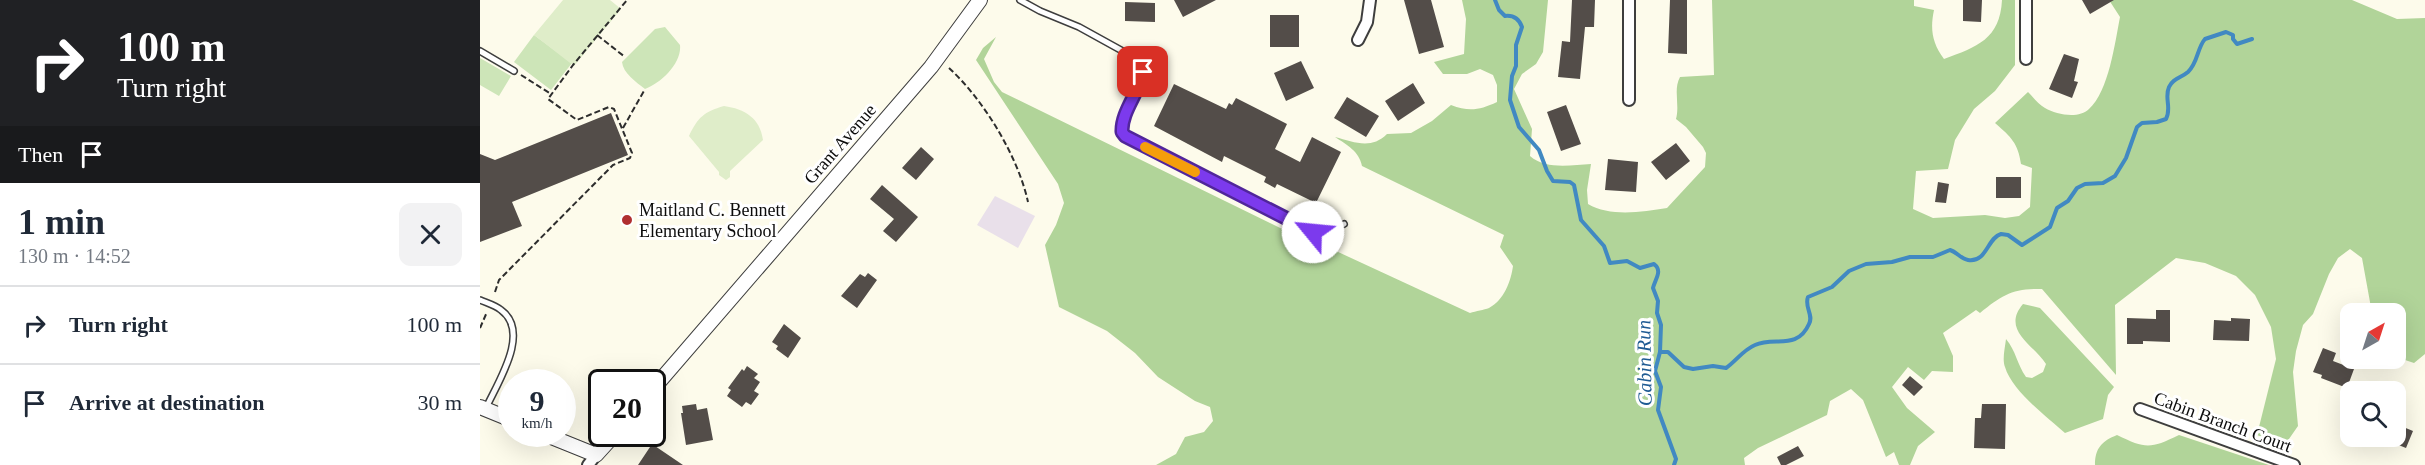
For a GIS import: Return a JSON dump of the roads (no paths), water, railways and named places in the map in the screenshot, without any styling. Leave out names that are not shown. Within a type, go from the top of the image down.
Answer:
[{"type":"street","name":"Grant Avenue","points":[[666,374],[938,58],[980,0]]},
{"type":"street","points":[[1358,40],[1367,22],[1370,0]]},
{"type":"street","points":[[1629,0],[1629,100]]},
{"type":"street","points":[[2026,0],[2026,59]]},
{"type":"street","points":[[483,408],[498,414]]},
{"type":"street","name":"Cabin Branch Court","points":[[2140,409],[2294,465]]},
{"type":"street","points":[[568,447],[592,460],[604,447]]},
{"type":"lane","points":[[1020,0],[1040,12],[1078,27],[1137,59],[1143,72],[1141,85],[1122,126],[1122,132],[1129,139],[1313,232],[1324,234],[1344,224]]},
{"type":"lane","points":[[480,51],[514,71]]},
{"type":"lane","points":[[480,300],[508,316],[513,327],[514,338],[506,363],[483,408]]},
{"type":"waterway","name":"Cabin Run","points":[[1495,0],[1499,10],[1505,16],[1516,18],[1522,27],[1516,45],[1516,66],[1512,76],[1510,100],[1519,127],[1539,150],[1553,181],[1570,182],[1574,185],[1581,220],[1604,246],[1610,263],[1627,261],[1640,268],[1654,264],[1658,269],[1653,288],[1658,301],[1657,313],[1661,325],[1660,352],[1655,371],[1661,387],[1658,410],[1676,459],[1674,465]]},
{"type":"waterway","points":[[1660,352],[1668,352],[1684,367],[1726,368],[1755,345],[1792,340],[1798,337],[1810,321],[1808,297],[1832,287],[1849,271],[1866,264],[1892,262],[1910,257],[1933,257],[1950,250],[1968,260],[1974,260],[1979,258],[1996,236],[2001,234],[2008,235],[2022,245],[2050,227],[2057,208],[2068,201],[2077,188],[2085,184],[2103,183],[2115,176],[2126,158],[2137,127],[2142,123],[2166,119],[2169,87],[2191,68],[2205,39],[2226,32],[2233,35],[2237,44],[2252,39]]},
{"type":"place","name":"Maitland C. Bennett Elementary School","points":[[627,220]]}]
